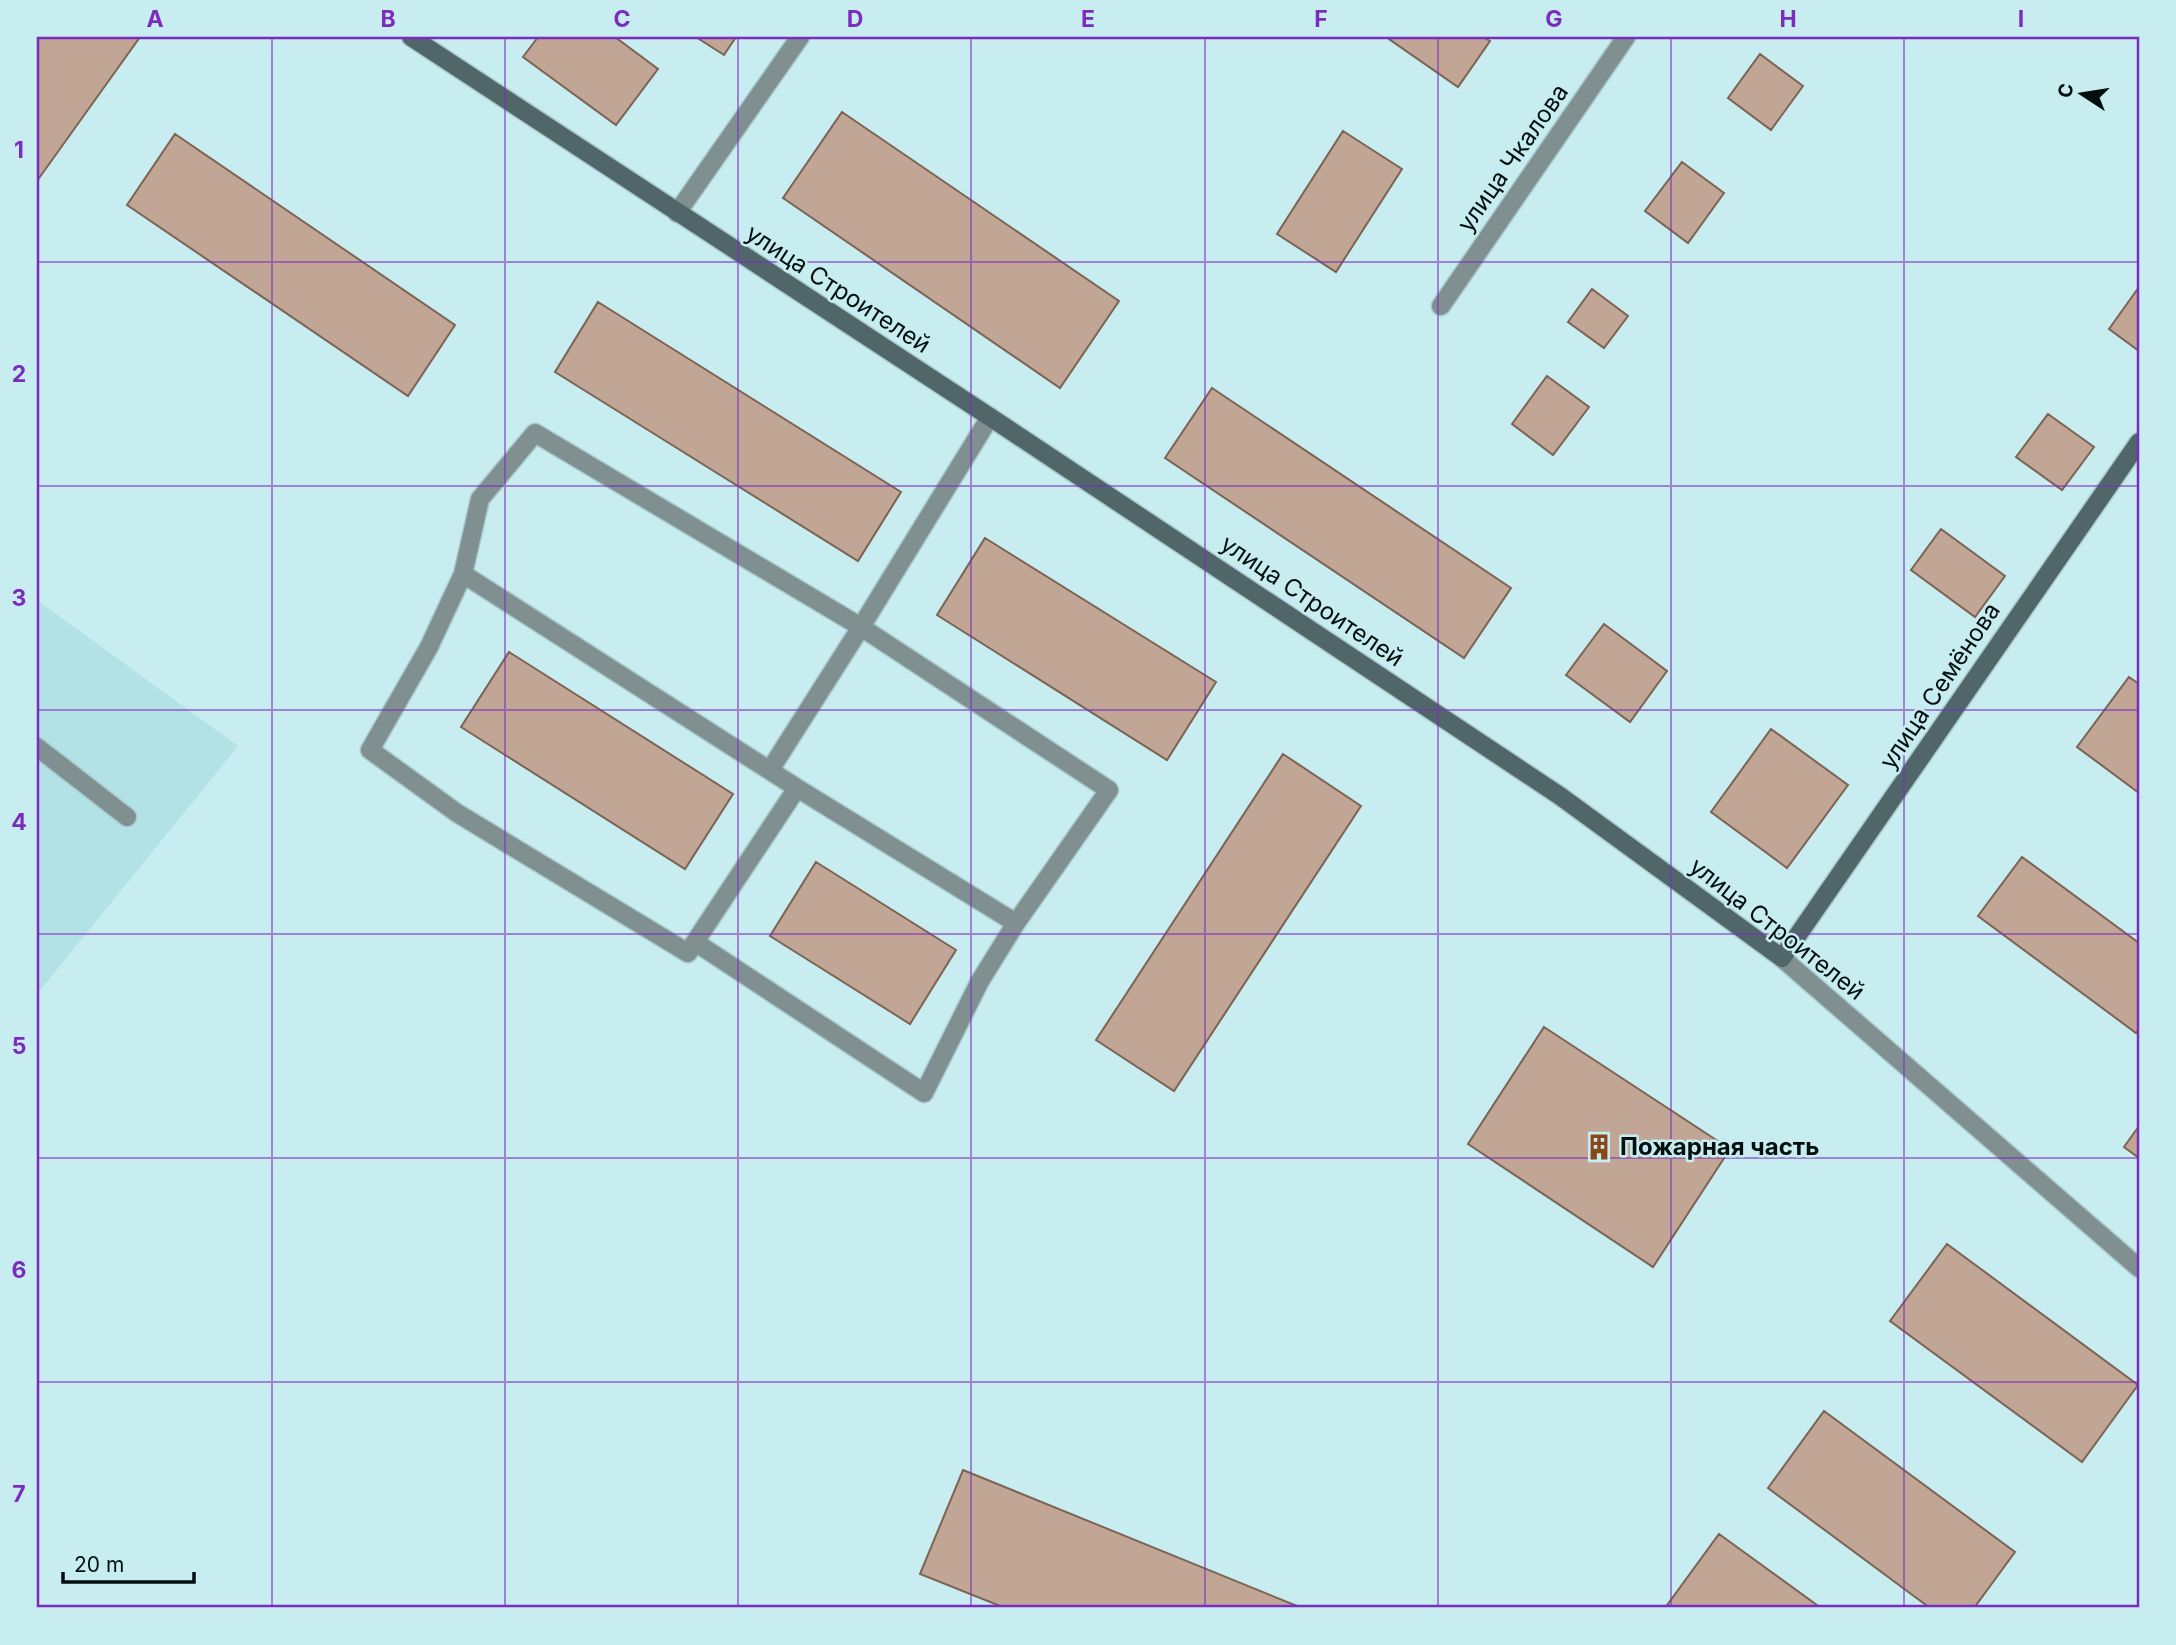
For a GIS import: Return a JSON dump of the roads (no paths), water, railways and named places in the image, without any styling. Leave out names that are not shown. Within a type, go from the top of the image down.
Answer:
[{"type":"street","name":"улица Строителей","points":[[411,37],[1560,796],[1782,958],[2139,1268]]},
{"type":"street","points":[[677,213],[800,37]]},
{"type":"street","name":"улица Чкалова","points":[[1441,306],[1626,37]]},
{"type":"street","points":[[770,770],[990,417]]},
{"type":"street","points":[[695,942],[924,1093],[980,981],[1016,923],[1109,790],[861,627],[535,433],[480,499],[463,575],[429,647],[370,750],[457,813],[688,953],[695,942],[797,788]]},
{"type":"street","name":"улица Семёнова","points":[[1782,958],[2139,442]]},
{"type":"street","points":[[463,575],[797,788],[1016,923]]},
{"type":"street","points":[[37,747],[127,817]]},
{"type":"place","name":"Пожарная часть","points":[[1599,1147]]}]
